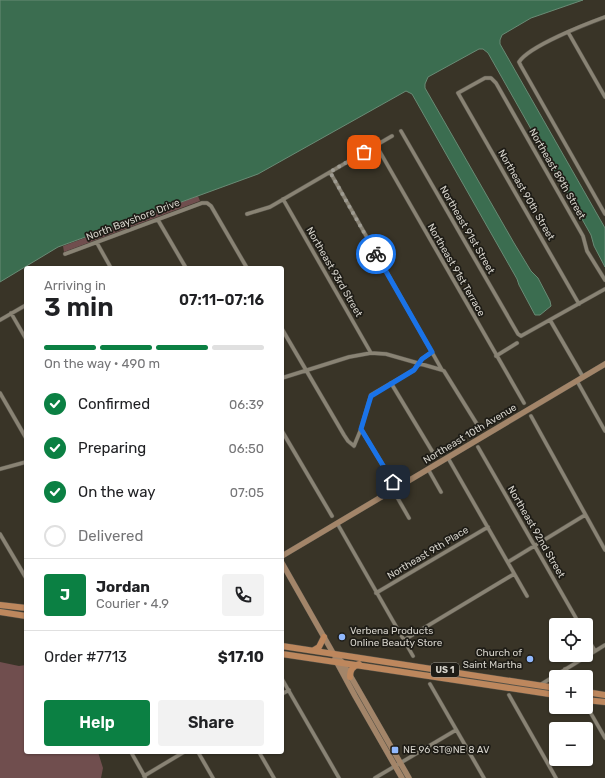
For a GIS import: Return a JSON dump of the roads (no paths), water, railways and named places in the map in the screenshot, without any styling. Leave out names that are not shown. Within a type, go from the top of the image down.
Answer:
[{"type":"main road","points":[[0,605],[24,608]]},
{"type":"main road","points":[[0,612],[24,616]]},
{"type":"main road","points":[[314,650],[319,647],[324,637]]},
{"type":"main road","name":"US 1","points":[[284,646],[549,687]]},
{"type":"main road","name":"US 1","points":[[284,654],[336,663],[359,664],[549,694]]},
{"type":"main road","points":[[350,677],[350,671],[359,664]]},
{"type":"main road","points":[[459,680],[473,675]]},
{"type":"main road","points":[[527,691],[539,685]]},
{"type":"main road","points":[[593,693],[605,696]]},
{"type":"main road","points":[[593,701],[605,702]]},
{"type":"street","points":[[605,17],[568,32],[529,52],[522,57],[519,62],[605,214]]},
{"type":"street","points":[[568,32],[605,97]]},
{"type":"street","name":"Northeast 89th Street","points":[[458,93],[485,78],[491,78],[496,83],[583,236],[587,251],[605,280]]},
{"type":"street","name":"Northeast 90th Street","points":[[458,93],[579,304]]},
{"type":"street","name":"Northeast 91st Street","points":[[401,131],[518,334],[521,336],[550,320]]},
{"type":"street","points":[[248,214],[270,207],[392,136]]},
{"type":"street","name":"Northeast 91st Terrace","points":[[376,146],[524,403]]},
{"type":"street","points":[[330,172],[442,370],[480,429]]},
{"type":"street","name":"Northeast 93rd Street","points":[[283,199],[371,353]]},
{"type":"street","name":"North Bayshore Drive","points":[[66,254],[202,203],[207,203],[211,206],[246,266]]},
{"type":"street","points":[[158,220],[185,266]]},
{"type":"street","points":[[97,243],[110,266]]},
{"type":"street","points":[[583,377],[550,320],[605,289]]},
{"type":"street","points":[[0,320],[24,306]]},
{"type":"street","points":[[11,314],[24,336]]},
{"type":"street","points":[[284,332],[348,441],[354,446],[371,396],[414,370],[422,359],[432,352]]},
{"type":"street","points":[[496,356],[517,343]]},
{"type":"street","points":[[284,377],[349,357],[371,353],[386,354],[442,370]]},
{"type":"street","name":"Northeast 10th Avenue","points":[[284,555],[605,364]]},
{"type":"street","points":[[576,381],[605,431]]},
{"type":"street","points":[[391,383],[435,456]]},
{"type":"street","points":[[0,393],[24,435]]},
{"type":"street","points":[[530,416],[605,550]]},
{"type":"street","points":[[361,429],[393,482]]},
{"type":"street","points":[[284,434],[332,516]]},
{"type":"street","name":"Northeast 92nd Street","points":[[478,447],[576,618]]},
{"type":"street","points":[[448,458],[527,596]]},
{"type":"street","points":[[0,469],[24,463]]},
{"type":"street","points":[[428,469],[441,492]]},
{"type":"street","points":[[393,490],[409,518]]},
{"type":"street","points":[[508,562],[585,515]]},
{"type":"street","points":[[337,524],[413,656]]},
{"type":"street","name":"Northeast 9th Place","points":[[376,593],[488,527]]},
{"type":"street","points":[[0,534],[24,575]]},
{"type":"street","points":[[284,567],[324,637],[334,653],[343,663],[397,764],[402,778]]},
{"type":"street","points":[[404,640],[514,574]]},
{"type":"street","points":[[539,685],[605,645]]},
{"type":"street","points":[[334,653],[336,663],[397,764],[409,778]]},
{"type":"street","points":[[284,682],[340,778]]},
{"type":"street","points":[[430,684],[484,778]]},
{"type":"street","points":[[284,693],[289,690]]},
{"type":"street","points":[[509,695],[556,778]]},
{"type":"street","points":[[591,714],[605,738]]},
{"type":"street","points":[[375,778],[456,730]]},
{"type":"street","points":[[132,754],[145,777],[181,754]]},
{"type":"street","points":[[199,754],[213,778]]},
{"type":"street","points":[[260,754],[274,778]]},
{"type":"place","name":"Verbena Products Online Beauty Store","points":[[342,637]]},
{"type":"place","name":"Church of Saint Martha","points":[[530,659]]},
{"type":"place","name":"NE 96 ST@NE 8 AV","points":[[395,750]]}]
